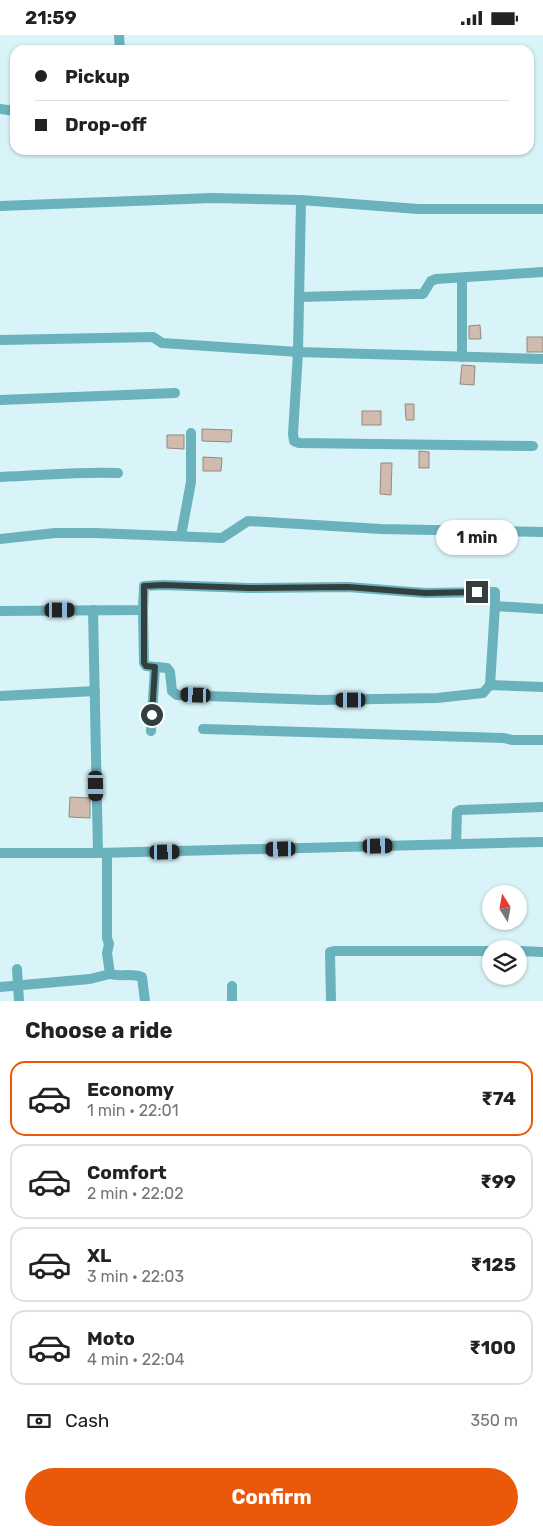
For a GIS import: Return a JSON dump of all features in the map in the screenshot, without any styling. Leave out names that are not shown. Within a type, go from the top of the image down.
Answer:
[{"type":"street","points":[[0,206],[213,198],[302,200],[418,209],[543,209]]},
{"type":"street","points":[[302,200],[294,441],[299,443],[533,446]]},
{"type":"street","points":[[300,297],[423,294],[431,281],[436,279],[543,271]]},
{"type":"street","points":[[462,278],[462,357]]},
{"type":"street","points":[[0,340],[153,337],[162,343],[298,352],[543,359]]},
{"type":"street","points":[[0,400],[175,393]]},
{"type":"street","points":[[181,536],[191,482],[191,433]]},
{"type":"street","points":[[0,477],[97,472],[118,473]]},
{"type":"street","points":[[0,539],[55,533],[222,538],[248,521],[381,529],[543,532]]},
{"type":"street","points":[[144,586],[348,587],[425,593],[495,592],[495,606],[490,685],[483,693],[437,698],[320,700],[177,695],[172,691],[170,672],[167,667],[146,666],[144,663],[144,586]]},
{"type":"street","points":[[495,606],[543,609]]},
{"type":"street","points":[[93,610],[102,853],[107,938],[109,944],[107,953],[110,974]]},
{"type":"street","points":[[0,611],[143,610]]},
{"type":"street","points":[[151,731],[155,667]]},
{"type":"street","points":[[490,685],[543,687]]},
{"type":"street","points":[[0,696],[95,691]]},
{"type":"street","points":[[203,729],[504,738],[512,740],[543,739]]},
{"type":"street","points":[[456,845],[457,812],[460,809],[543,807]]},
{"type":"street","points":[[0,853],[102,853],[543,842]]},
{"type":"street","points":[[331,1001],[332,968],[330,952],[482,951]]},
{"type":"street","points":[[527,951],[543,952]]},
{"type":"street","points":[[17,969],[19,1001]]},
{"type":"street","points":[[0,987],[90,979],[110,974],[136,975],[142,977],[145,1001]]},
{"type":"street","points":[[232,986],[232,1001]]},
{"type":"building","points":[[480,325],[481,339],[469,339],[469,326]]},
{"type":"building","points":[[527,337],[543,337],[543,352],[527,352]]},
{"type":"building","points":[[462,365],[475,366],[474,385],[460,384]]},
{"type":"building","points":[[405,404],[414,404],[414,420],[406,420]]},
{"type":"building","points":[[362,411],[381,411],[381,425],[362,425]]},
{"type":"building","points":[[202,429],[232,430],[231,442],[202,441]]},
{"type":"building","points":[[167,435],[184,435],[184,449],[167,448]]},
{"type":"building","points":[[419,451],[429,452],[429,468],[419,468]]},
{"type":"building","points":[[203,457],[222,458],[221,471],[203,471]]},
{"type":"building","points":[[381,463],[392,463],[391,495],[380,494]]},
{"type":"building","points":[[70,797],[90,798],[90,818],[69,817]]},
{"type":"route","points":[[152,715],[155,667],[146,666],[144,663],[144,586],[348,587],[425,593],[477,592]]}]
